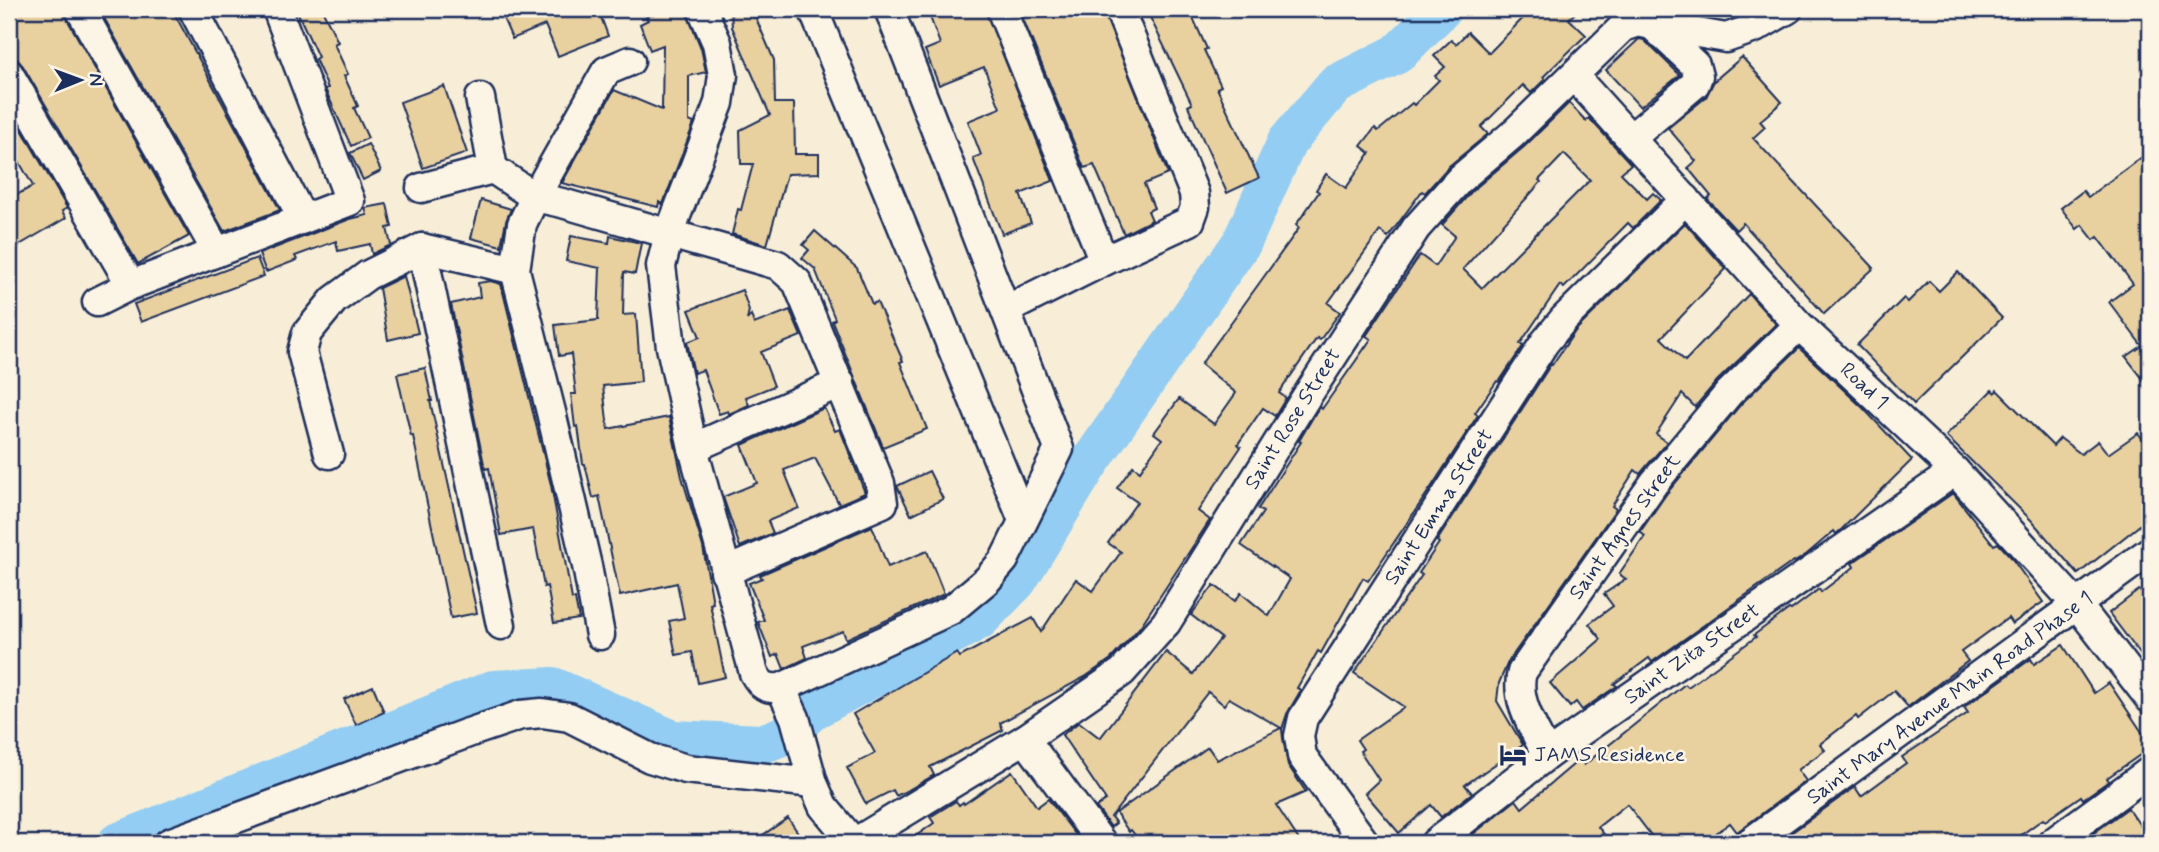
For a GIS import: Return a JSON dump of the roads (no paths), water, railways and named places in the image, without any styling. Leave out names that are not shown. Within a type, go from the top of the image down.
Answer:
[{"type":"street","points":[[80,9],[217,252]]},
{"type":"street","points":[[193,9],[303,219]]},
{"type":"street","points":[[97,302],[131,285],[350,201],[277,9]]},
{"type":"street","points":[[702,9],[716,43],[723,75],[719,103],[669,234],[661,266],[671,347],[693,448],[754,673],[761,685],[770,689],[781,688],[951,610],[988,580],[1004,560],[1059,449],[889,9]]},
{"type":"street","points":[[813,9],[1023,520]]},
{"type":"street","points":[[1001,9],[1104,261]]},
{"type":"street","points":[[1006,310],[1190,221],[1195,207],[1194,193],[1119,9]]},
{"type":"street","name":"Saint Rose Street","points":[[854,843],[1025,739],[1122,672],[1166,623],[1305,398],[1416,228],[1460,179],[1513,134],[1623,27],[1639,22],[1726,38],[1755,28],[1788,9]]},
{"type":"street","points":[[1631,138],[1695,84],[1698,76],[1695,65],[1652,25]]},
{"type":"street","points":[[600,635],[587,566],[515,270],[522,224],[534,197],[606,71],[630,61]]},
{"type":"street","points":[[9,74],[131,285]]},
{"type":"street","name":"Road 1","points":[[1574,76],[1799,326],[1955,471],[2078,606],[2150,699]]},
{"type":"street","points":[[480,98],[493,169],[534,197],[778,265],[797,282],[880,483],[883,503],[725,572]]},
{"type":"street","points":[[421,188],[493,169]]},
{"type":"street","name":"Saint Emma Street","points":[[1366,843],[1302,756],[1299,736],[1303,718],[1545,342],[1564,318],[1686,199]]},
{"type":"street","points":[[329,454],[302,352],[307,333],[334,300],[368,275],[422,248],[515,270]]},
{"type":"street","points":[[422,248],[501,625]]},
{"type":"street","name":"Saint Agnes Street","points":[[1547,755],[1522,703],[1518,685],[1522,672],[1654,483],[1729,393],[1799,326]]},
{"type":"street","points":[[693,448],[840,383]]},
{"type":"street","name":"Saint Zita Street","points":[[1435,843],[1547,755],[1955,471]]},
{"type":"street","name":"Saint Mary Avenue Main Road Phase 1","points":[[1749,843],[2150,551]]},
{"type":"street","points":[[781,688],[795,718],[813,783],[823,806],[854,843]]},
{"type":"street","points":[[169,843],[468,733],[521,716],[542,713],[569,717],[650,758],[686,769],[813,783]]},
{"type":"street","points":[[1025,739],[1102,843]]},
{"type":"street","points":[[2052,843],[2150,771]]},
{"type":"waterway","points":[[117,843],[493,690],[553,687],[673,740],[762,744],[785,735],[813,710],[979,620],[1017,581],[1086,468],[1242,242],[1287,142],[1335,85],[1397,54],[1442,9]]},
{"type":"place","name":"JAMS Residence","points":[[1513,755]]}]
